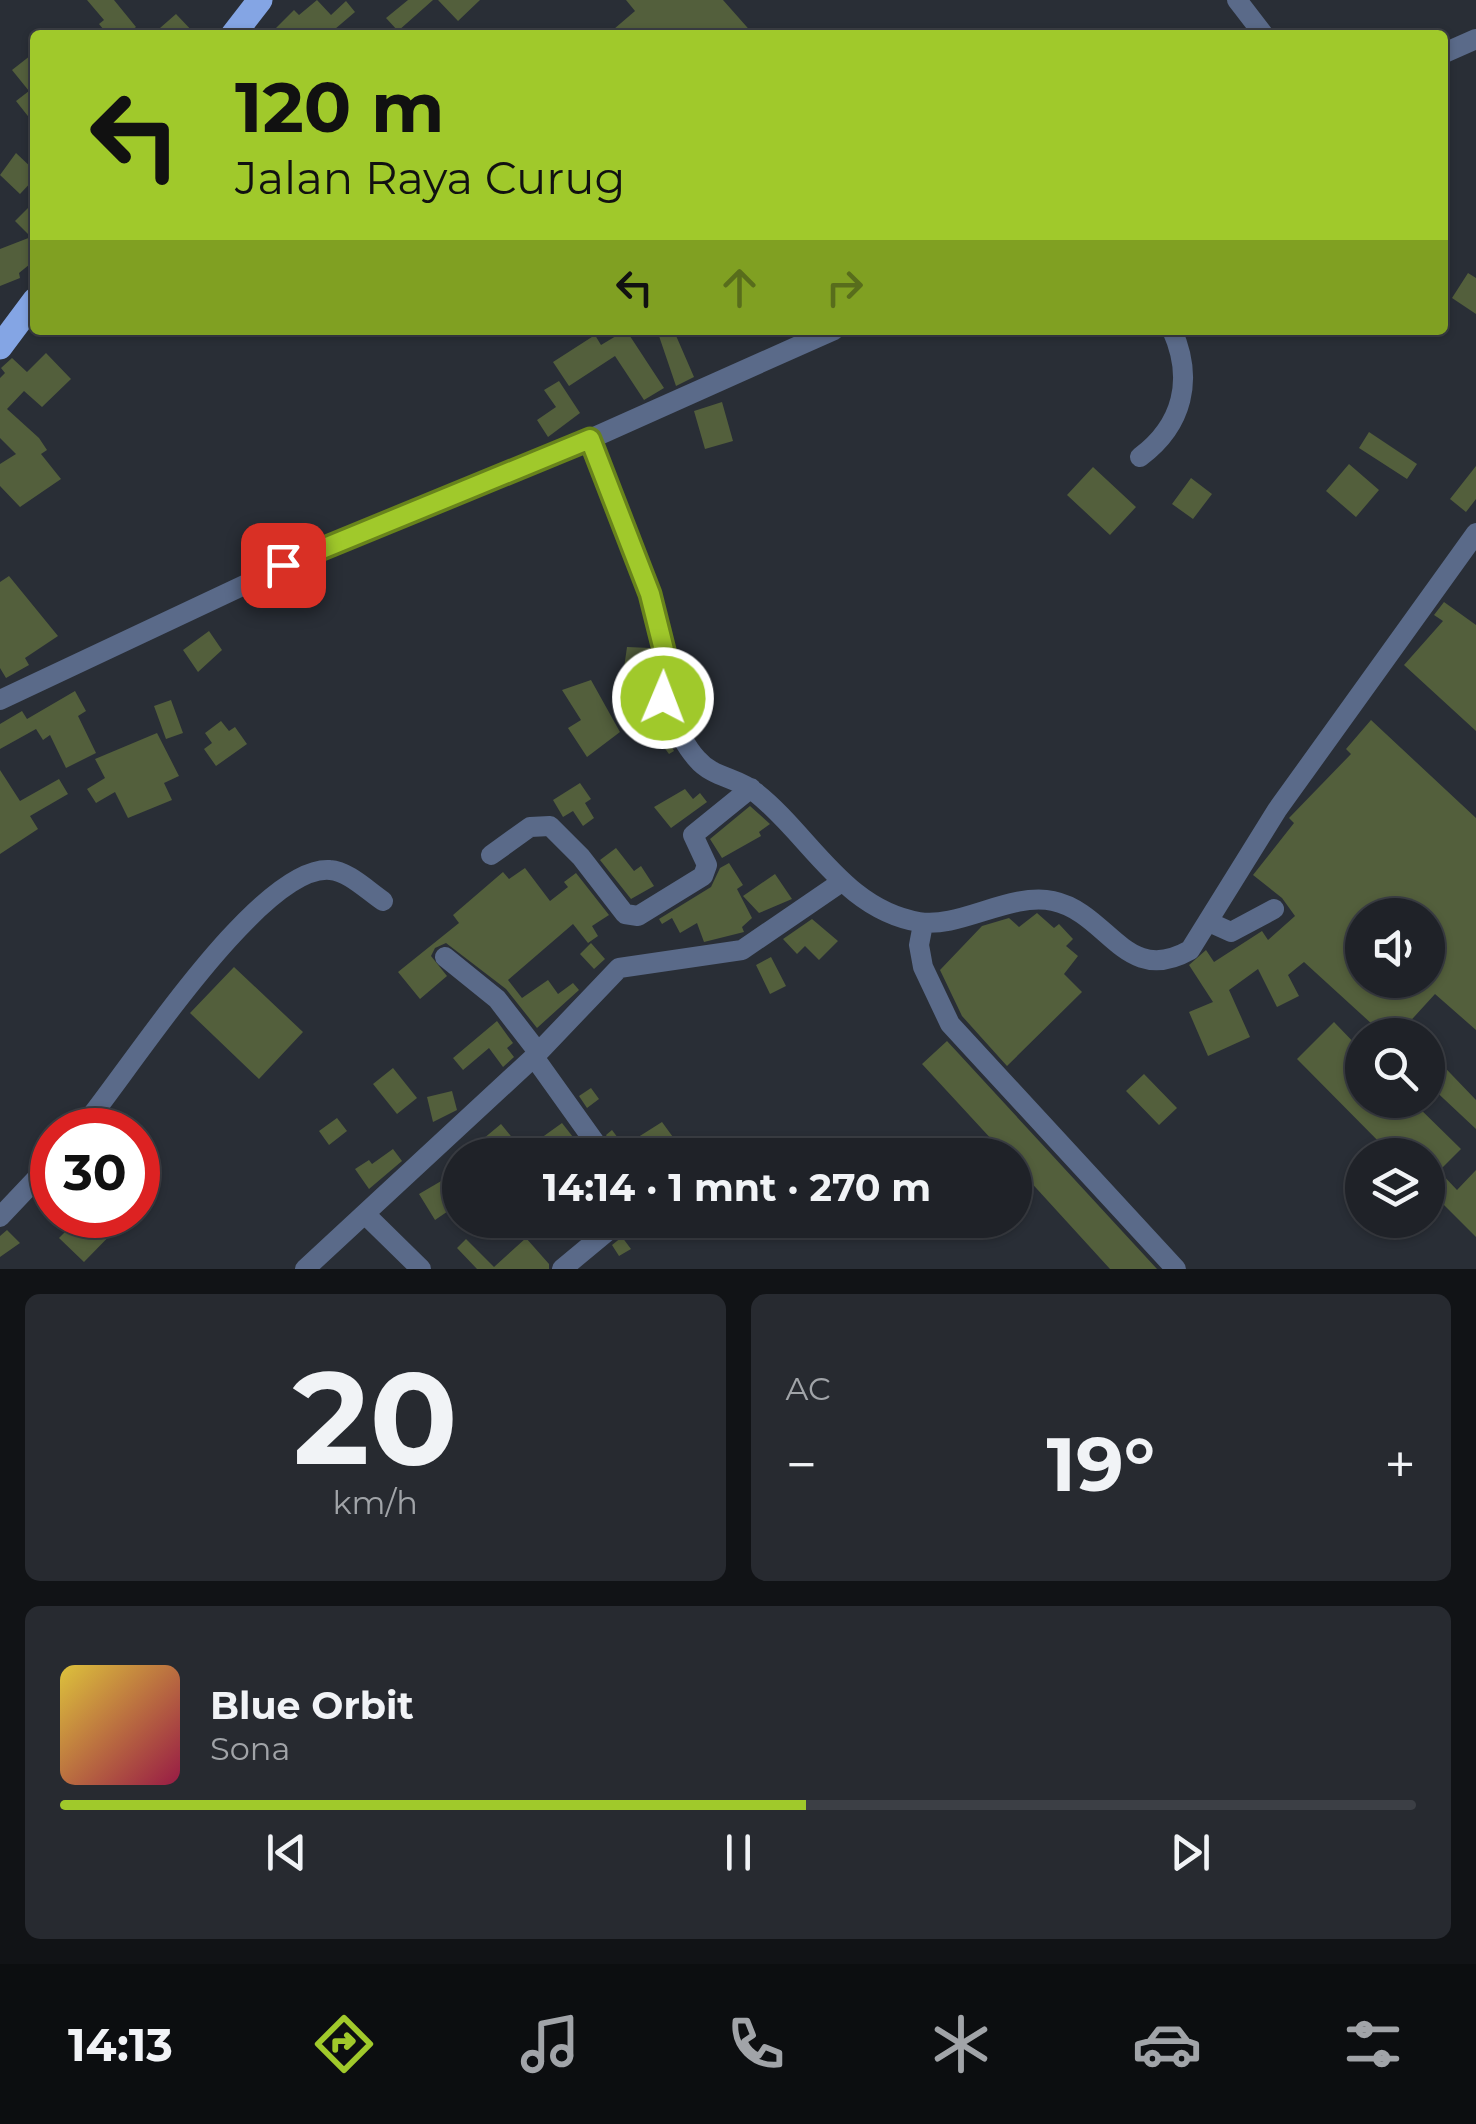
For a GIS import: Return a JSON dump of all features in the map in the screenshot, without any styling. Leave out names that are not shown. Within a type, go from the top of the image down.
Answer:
[{"type":"main road","points":[[237,30],[260,0]]},
{"type":"main road","points":[[0,347],[30,307]]},
{"type":"street","points":[[1237,0],[1260,30]]},
{"type":"street","points":[[1448,51],[1476,39]]},
{"type":"street","points":[[0,700],[342,539],[590,439],[823,335]]},
{"type":"street","points":[[1140,457],[1161,442],[1181,404],[1185,370],[1174,335]]},
{"type":"street","points":[[590,439],[650,594],[664,650],[662,685],[668,710],[694,757],[717,776],[751,788],[840,883],[894,915],[923,924],[1031,900],[1051,900],[1077,909],[1132,955],[1153,962],[1174,960],[1190,950],[1211,923],[1241,864],[1277,810],[1476,533]]},
{"type":"street","points":[[491,855],[530,827],[550,826],[582,857],[625,914],[638,916],[703,876],[707,866],[693,835],[751,788]]},
{"type":"street","points":[[97,1108],[218,947],[289,886],[315,871],[328,869],[340,872],[382,900]]},
{"type":"street","points":[[305,1269],[367,1216],[536,1054],[619,968],[742,950],[840,883]]},
{"type":"street","points":[[1211,923],[1232,932],[1274,909]]},
{"type":"street","points":[[923,924],[919,945],[923,966],[950,1024],[1176,1269]]},
{"type":"street","points":[[445,958],[496,999],[593,1138]]},
{"type":"street","points":[[0,1216],[30,1185]]},
{"type":"street","points":[[367,1216],[421,1269]]},
{"type":"street","points":[[562,1269],[599,1238]]},
{"type":"building","points":[[87,0],[114,0],[136,27],[104,30],[99,24],[104,20]]},
{"type":"building","points":[[317,0],[331,15],[346,1],[355,12],[334,30],[274,30],[294,10],[299,15]]},
{"type":"building","points":[[408,0],[433,0],[399,30],[386,18]]},
{"type":"building","points":[[438,0],[480,0],[458,21]]},
{"type":"building","points":[[626,0],[723,0],[750,30],[613,30],[635,11]]},
{"type":"building","points":[[176,14],[191,30],[162,30]]},
{"type":"building","points":[[30,56],[30,119],[16,101],[29,91],[12,70]]},
{"type":"building","points":[[16,153],[30,166],[30,183],[20,194],[0,175]]},
{"type":"building","points":[[30,206],[30,236],[15,221]]},
{"type":"building","points":[[30,237],[30,264],[19,273],[20,278],[0,286],[0,249]]},
{"type":"building","points":[[1468,273],[1476,278],[1476,314],[1452,298]]},
{"type":"building","points":[[595,335],[601,345],[618,335],[629,335],[664,388],[644,400],[615,356],[569,386],[553,362]]},
{"type":"building","points":[[676,335],[694,377],[676,386],[659,336]]},
{"type":"building","points":[[46,353],[71,379],[42,407],[24,391],[7,409],[39,438],[47,450],[41,454],[61,479],[20,507],[0,486],[0,464],[16,454],[0,438],[0,378],[5,373],[1,368],[12,358],[27,372]]},
{"type":"building","points":[[559,381],[580,413],[548,437],[537,420],[556,407],[544,390]]},
{"type":"building","points":[[722,402],[733,441],[705,449],[694,411]]},
{"type":"building","points":[[1369,432],[1417,464],[1407,479],[1359,448]]},
{"type":"building","points":[[1349,464],[1379,490],[1356,517],[1326,491]]},
{"type":"building","points":[[1476,466],[1476,499],[1466,512],[1450,499]]},
{"type":"building","points":[[1093,467],[1136,507],[1110,535],[1067,495]]},
{"type":"building","points":[[1191,478],[1212,494],[1193,519],[1172,504]]},
{"type":"building","points":[[9,576],[58,636],[25,658],[29,665],[6,678],[0,668],[0,582]]},
{"type":"building","points":[[1444,602],[1476,625],[1476,731],[1404,665],[1443,621],[1434,615]]},
{"type":"building","points":[[209,631],[222,650],[198,672],[183,650]]},
{"type":"building","points":[[627,647],[650,648],[649,689],[621,689]]},
{"type":"building","points":[[591,680],[620,732],[587,757],[568,728],[581,720],[562,690]]},
{"type":"building","points":[[75,691],[86,711],[78,716],[96,753],[66,768],[50,735],[43,740],[36,729],[0,749],[0,724],[22,711],[27,719]]},
{"type":"building","points":[[171,700],[183,733],[166,739],[154,706]]},
{"type":"building","points":[[1371,720],[1476,818],[1476,1030],[1440,998],[1445,998],[1445,898],[1345,898],[1345,998],[1431,998],[1413,1018],[1365,1018],[1304,962],[1288,975],[1299,996],[1277,1007],[1258,969],[1229,990],[1250,1037],[1208,1056],[1189,1012],[1213,1002],[1189,965],[1206,950],[1214,962],[1262,931],[1268,940],[1295,916],[1282,898],[1253,875],[1294,823],[1289,818],[1351,754],[1346,749]]},
{"type":"building","points":[[221,721],[229,731],[235,727],[247,744],[216,766],[204,749],[212,743],[205,733]]},
{"type":"building","points":[[660,724],[674,751],[669,754],[652,731]]},
{"type":"building","points":[[157,733],[179,776],[164,783],[172,800],[128,818],[115,792],[96,803],[87,789],[105,778],[95,759]]},
{"type":"building","points":[[0,770],[20,801],[59,779],[68,794],[30,816],[38,829],[0,854]]},
{"type":"building","points":[[580,783],[591,799],[585,803],[594,818],[583,826],[573,811],[563,817],[553,800]]},
{"type":"building","points":[[685,789],[693,799],[700,793],[707,802],[671,828],[654,807]]},
{"type":"building","points":[[750,806],[770,824],[759,832],[761,836],[722,858],[710,839]]},
{"type":"building","points":[[616,848],[634,871],[641,866],[654,886],[631,899],[600,860]]},
{"type":"building","points":[[729,863],[743,885],[737,889],[752,918],[742,927],[744,932],[704,942],[697,923],[680,933],[672,918],[662,924],[659,919],[711,887],[720,868]]},
{"type":"building","points":[[525,868],[550,901],[568,887],[564,882],[576,873],[609,915],[592,926],[598,936],[588,943],[573,924],[508,980],[522,998],[548,980],[558,994],[573,983],[579,990],[537,1028],[506,989],[446,943],[435,948],[431,956],[447,976],[420,999],[398,972],[459,923],[453,915],[503,872],[509,879]]},
{"type":"building","points":[[775,874],[792,899],[759,913],[743,896]]},
{"type":"building","points":[[1037,913],[1054,928],[1059,924],[1073,939],[1066,946],[1078,956],[1064,974],[1082,992],[1007,1066],[962,1016],[940,970],[982,926],[1009,918],[1019,927]]},
{"type":"building","points":[[812,919],[838,941],[819,960],[805,946],[797,954],[783,939]]},
{"type":"building","points":[[591,943],[605,959],[594,969],[580,954]]},
{"type":"building","points":[[771,957],[786,986],[770,994],[756,965]]},
{"type":"building","points":[[234,967],[303,1032],[259,1079],[190,1013]]},
{"type":"building","points":[[497,1021],[513,1043],[507,1048],[514,1057],[503,1067],[489,1048],[463,1070],[453,1058]]},
{"type":"building","points":[[1334,1022],[1345,1033],[1345,1108],[1297,1059]]},
{"type":"building","points":[[947,1041],[1157,1269],[1110,1269],[1032,1184],[1032,1138],[990,1138],[922,1064]]},
{"type":"building","points":[[393,1068],[417,1098],[397,1114],[373,1084]]},
{"type":"building","points":[[1445,1068],[1476,1100],[1476,1129],[1445,1100]]},
{"type":"building","points":[[1144,1074],[1177,1108],[1159,1125],[1126,1091]]},
{"type":"building","points":[[591,1088],[599,1099],[587,1108],[579,1096]]},
{"type":"building","points":[[452,1091],[457,1110],[433,1122],[427,1097]]},
{"type":"building","points":[[337,1118],[347,1131],[329,1145],[319,1131]]},
{"type":"building","points":[[1355,1118],[1429,1118],[1461,1149],[1445,1165],[1445,1138],[1375,1138]]},
{"type":"building","points":[[662,1122],[674,1138],[637,1138]]},
{"type":"building","points":[[562,1123],[574,1138],[541,1138]]},
{"type":"building","points":[[501,1124],[512,1138],[484,1138]]},
{"type":"building","points":[[393,1149],[402,1161],[369,1189],[355,1169],[369,1160],[372,1164]]},
{"type":"building","points":[[1476,1170],[1476,1237],[1445,1206],[1445,1177],[1457,1190]]},
{"type":"building","points":[[442,1181],[442,1215],[435,1220],[419,1194]]},
{"type":"building","points":[[7,1230],[20,1243],[0,1257],[0,1236]]},
{"type":"building","points":[[59,1238],[107,1238],[84,1262]]},
{"type":"building","points":[[526,1238],[549,1264],[549,1269],[477,1269],[457,1248],[466,1239],[494,1267]]},
{"type":"building","points":[[623,1238],[631,1249],[619,1256],[612,1245]]},
{"type":"route","points":[[283,565],[467,486],[590,439],[650,594],[664,650],[663,698]]}]
